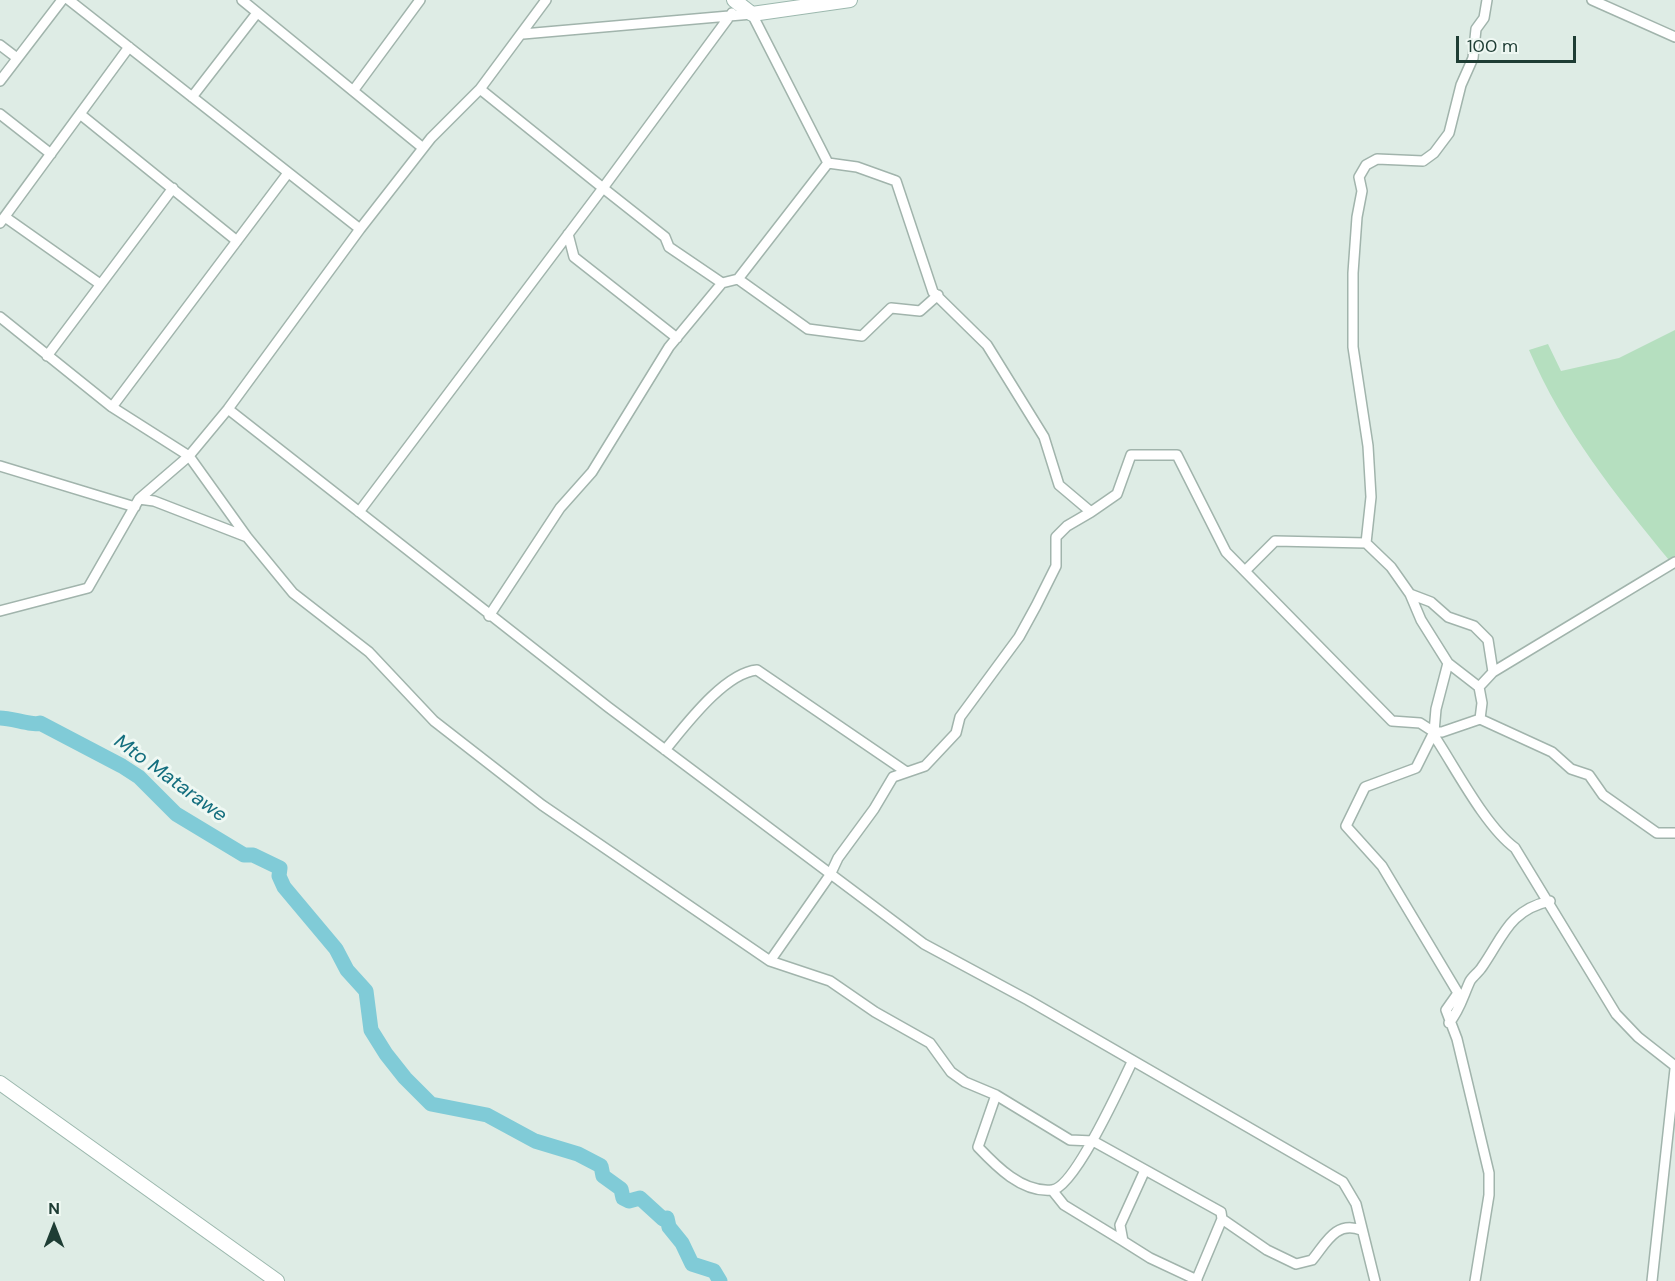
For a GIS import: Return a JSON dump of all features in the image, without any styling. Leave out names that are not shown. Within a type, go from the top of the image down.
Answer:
[{"type":"street","points":[[0,81],[62,0]]},
{"type":"street","points":[[69,0],[360,229]]},
{"type":"street","points":[[242,0],[423,148]]},
{"type":"street","points":[[352,91],[420,0]]},
{"type":"street","points":[[0,611],[88,588],[137,503],[189,456],[228,409],[360,229],[423,148],[480,89],[546,0]]},
{"type":"street","points":[[523,34],[752,14],[850,0]]},
{"type":"street","points":[[1366,543],[1370,487],[1368,446],[1353,347],[1353,273],[1357,217],[1362,190],[1359,177],[1366,165],[1377,159],[1423,161],[1434,153],[1449,133],[1461,85],[1473,58],[1476,29],[1484,18],[1487,0]]},
{"type":"street","points":[[1592,0],[1675,37]]},
{"type":"street","points":[[359,512],[603,188],[730,16],[736,2],[752,14],[828,163]]},
{"type":"street","points":[[192,97],[257,13]]},
{"type":"street","points":[[0,45],[17,58]]},
{"type":"street","points":[[100,284],[2,220],[129,47]]},
{"type":"street","points":[[480,89],[664,237],[669,246],[723,283]]},
{"type":"street","points":[[0,114],[51,154]]},
{"type":"street","points":[[80,114],[237,241]]},
{"type":"street","points":[[489,616],[560,508],[592,472],[677,338],[723,283],[738,279],[828,163]]},
{"type":"street","points":[[828,163],[857,167],[896,181],[933,292],[987,345],[1044,437],[1059,485],[1091,512]]},
{"type":"street","points":[[112,407],[288,173]]},
{"type":"street","points":[[46,356],[172,188]]},
{"type":"street","points":[[568,234],[574,257],[677,338]]},
{"type":"street","points":[[738,279],[808,329],[862,336],[891,308],[920,311],[938,295]]},
{"type":"street","points":[[0,317],[112,407],[189,456],[247,537],[293,593],[369,652],[434,722],[542,805],[770,961],[830,981],[875,1012],[930,1043],[951,1072],[965,1082],[996,1095],[1070,1140],[1093,1141],[1221,1212],[1222,1219],[1196,1280],[1150,1258],[1064,1205],[1052,1190]]},
{"type":"street","points":[[228,409],[489,616],[924,944],[1028,1000],[1343,1182],[1356,1204],[1375,1281]]},
{"type":"street","points":[[770,961],[830,875],[838,858],[874,809],[893,777],[925,766],[956,733],[960,717],[1019,637],[1036,606],[1056,566],[1056,537],[1067,526],[1117,494],[1131,455],[1177,455],[1220,543],[1245,571],[1392,721],[1420,723],[1433,733],[1483,810],[1506,842],[1515,848],[1550,902],[1562,927],[1616,1014],[1638,1037],[1675,1067],[1652,1281]]},
{"type":"street","points":[[0,466],[137,503],[154,501],[247,537]]},
{"type":"street","points":[[1245,571],[1275,541],[1366,543],[1391,567],[1410,594],[1421,620],[1448,663],[1479,687],[1482,703],[1480,719]]},
{"type":"street","points":[[1479,687],[1492,672],[1675,562]]},
{"type":"street","points":[[1410,594],[1431,602],[1448,617],[1474,626],[1488,640],[1492,672]]},
{"type":"street","points":[[1448,663],[1436,709],[1433,733],[1416,768],[1365,787],[1346,826],[1382,866],[1458,993],[1446,1010],[1449,1023],[1457,1039],[1489,1173],[1489,1195],[1475,1281]]},
{"type":"street","points":[[665,750],[696,712],[721,690],[741,675],[757,670],[905,771]]},
{"type":"street","points":[[1433,733],[1449,731],[1464,723],[1480,719],[1552,752],[1571,769],[1590,775],[1603,795],[1658,833],[1675,833]]},
{"type":"street","points":[[1449,1023],[1466,995],[1471,980],[1510,921],[1537,904],[1550,902]]},
{"type":"street","points":[[996,1095],[978,1147],[1005,1174],[1036,1188],[1052,1190],[1062,1187],[1093,1141],[1132,1062]]},
{"type":"street","points":[[0,1083],[277,1281]]},
{"type":"street","points":[[1123,1241],[1119,1226],[1145,1170]]},
{"type":"street","points":[[1222,1219],[1267,1250],[1296,1264],[1312,1260],[1328,1237],[1342,1229],[1361,1230]]},
{"type":"green space","points":[[1675,330],[1675,556],[1669,560],[1610,486],[1574,434],[1529,350],[1548,344],[1561,371],[1619,358]]},
{"type":"waterway","name":"Mto Matarawe","points":[[0,718],[40,723],[122,766],[139,777],[176,814],[244,855],[253,855],[280,868],[279,876],[284,887],[336,949],[347,970],[366,991],[371,1030],[386,1054],[405,1078],[431,1104],[487,1115],[535,1141],[578,1154],[601,1166],[603,1176],[621,1189],[623,1198],[629,1201],[640,1198],[663,1219],[667,1218],[669,1227],[682,1243],[692,1264],[714,1271],[720,1281]]}]
